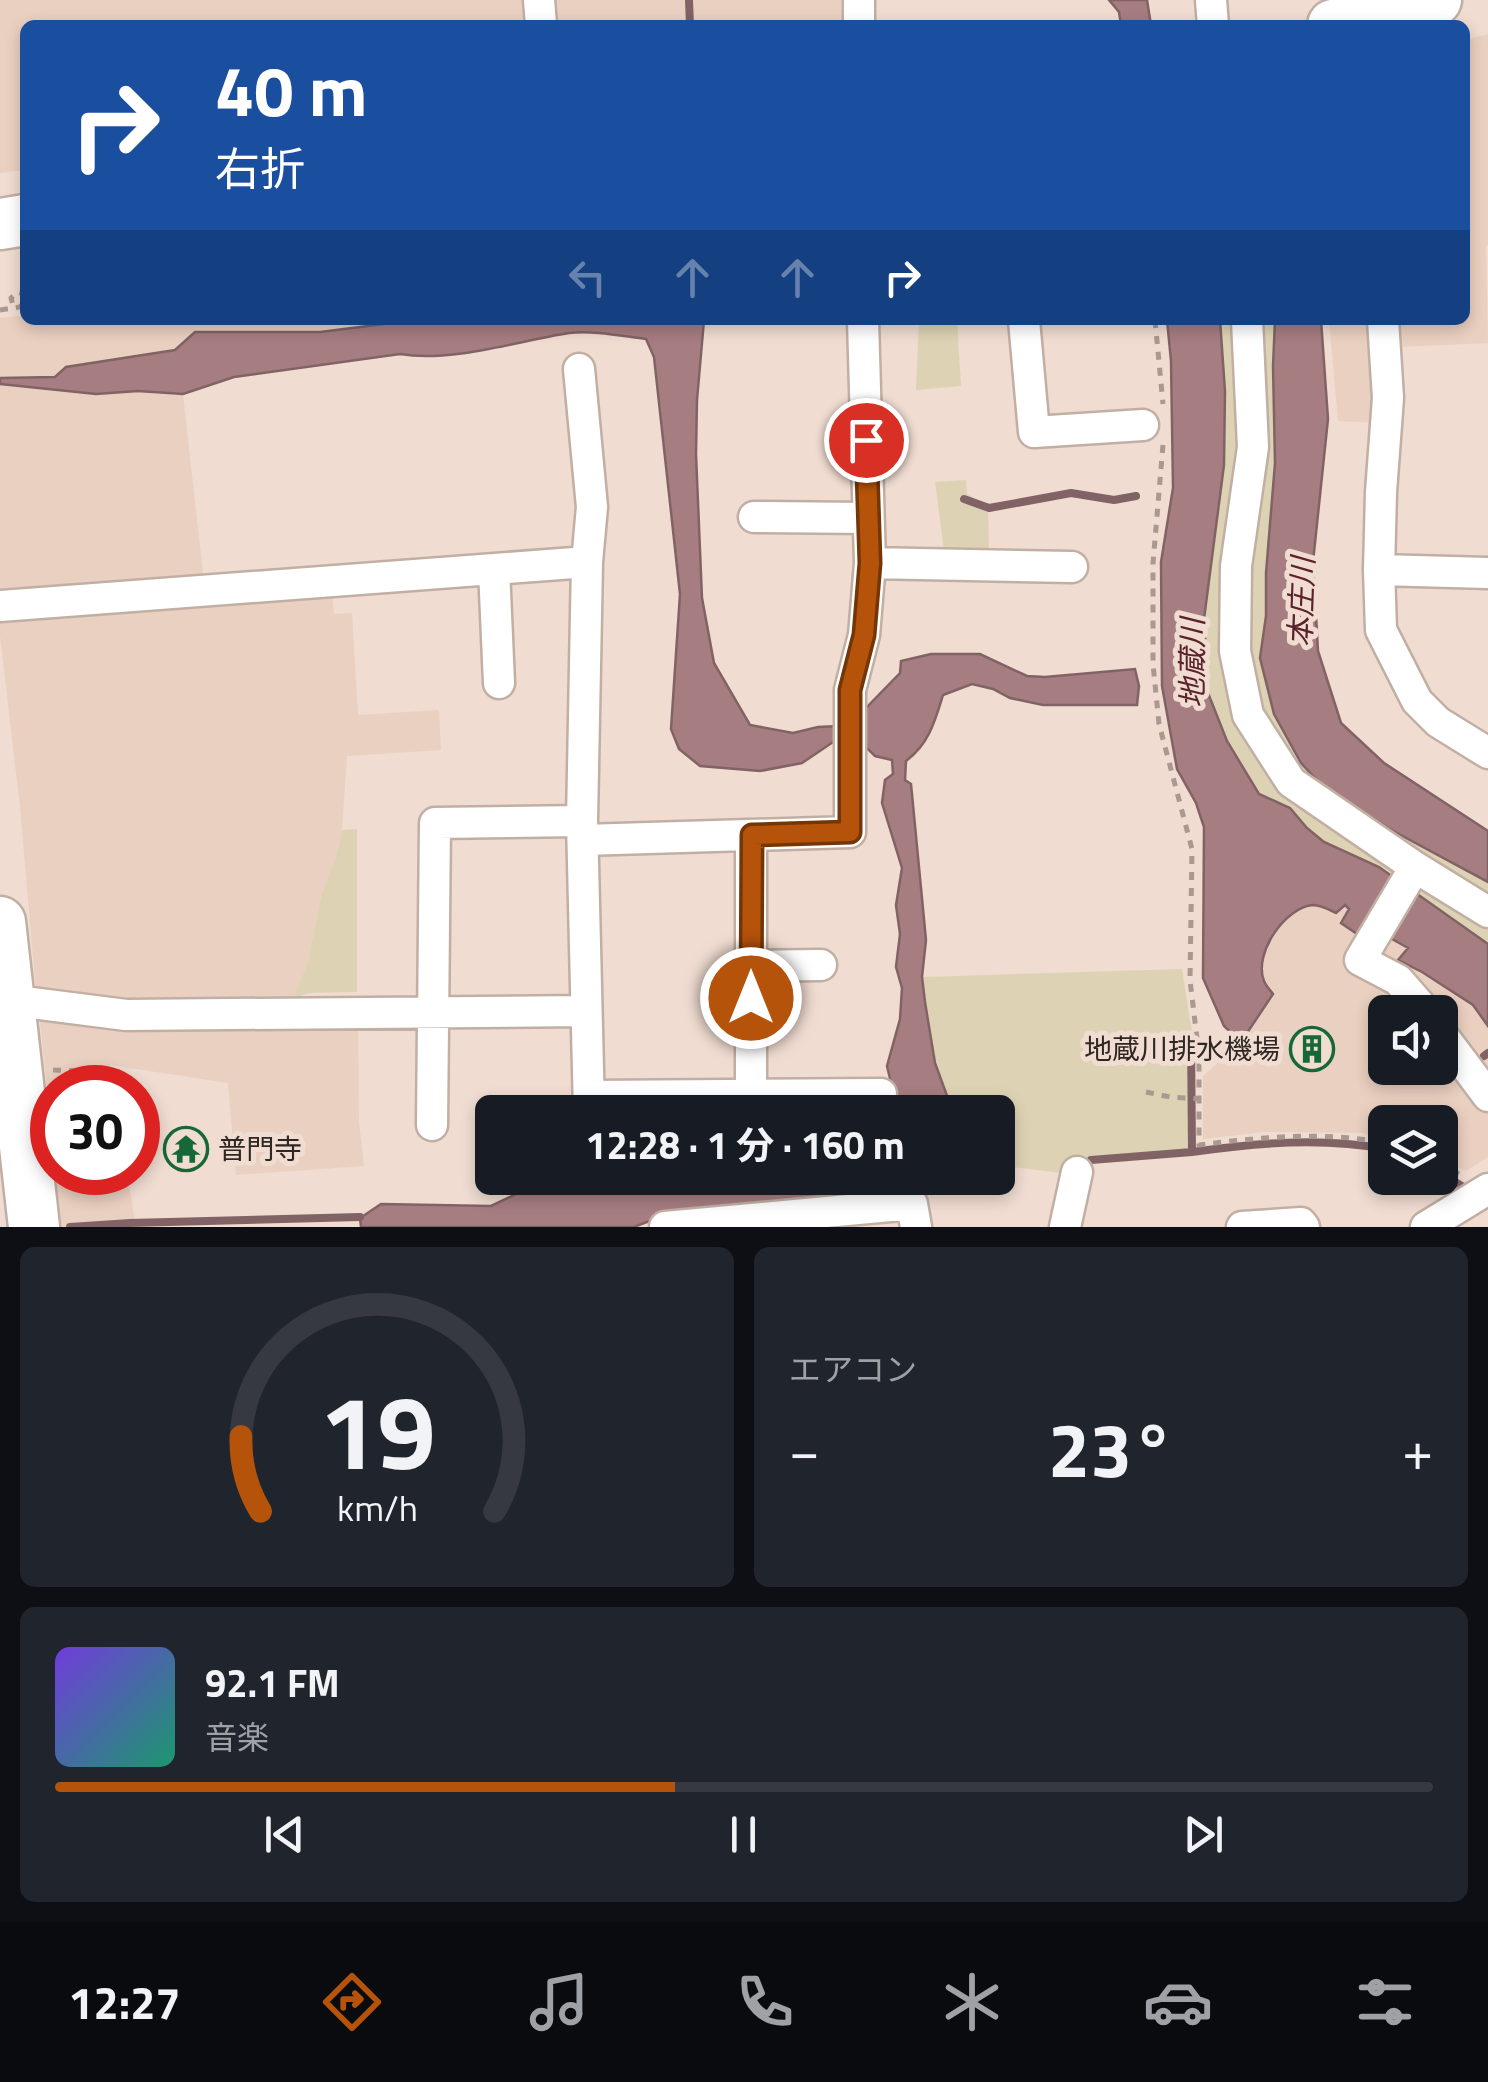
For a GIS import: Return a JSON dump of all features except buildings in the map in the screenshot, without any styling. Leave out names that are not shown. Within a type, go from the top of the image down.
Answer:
[{"type":"highway","points":[[1357,20],[1436,0]]},
{"type":"highway","points":[[0,922],[5,1000],[34,1227]]},
{"type":"street","points":[[432,1124],[435,824],[752,835],[850,832],[850,690],[864,635],[870,563],[862,325]]},
{"type":"street","points":[[1024,325],[1034,432],[1157,427]]},
{"type":"street","points":[[1247,325],[1253,447],[1236,566],[1235,651],[1248,715],[1291,782],[1488,912]]},
{"type":"street","points":[[1383,325],[1388,398],[1381,492],[1381,630],[1417,701],[1438,722],[1488,754]]},
{"type":"street","points":[[579,369],[592,508],[586,562],[582,830],[589,1095]]},
{"type":"street","points":[[754,517],[868,518]]},
{"type":"street","points":[[0,606],[586,562]]},
{"type":"street","points":[[870,563],[1072,567]]},
{"type":"street","points":[[494,569],[500,683]]},
{"type":"street","points":[[1379,570],[1488,573]]},
{"type":"street","points":[[752,835],[751,1095],[881,1095]]},
{"type":"street","points":[[1411,995],[1398,980],[1360,960],[1415,867]]},
{"type":"street","points":[[751,966],[821,965]]},
{"type":"street","points":[[5,1000],[126,1015],[586,1011]]},
{"type":"street","points":[[1458,1056],[1488,1096]]},
{"type":"street","points":[[1066,1227],[1077,1172]]},
{"type":"street","points":[[1426,1227],[1486,1183]]},
{"type":"street","points":[[666,1227],[907,1199]]},
{"type":"street","points":[[1242,1227],[1302,1223],[1304,1227]]},
{"type":"path","points":[[0,310],[16,306]]},
{"type":"path","points":[[1155,325],[1153,664],[1159,724],[1192,849],[1190,980],[1199,1055],[1199,1144],[1263,1137],[1368,1140]]},
{"type":"path","points":[[1146,1092],[1170,1098],[1199,1098]]},
{"type":"shaded area","points":[[0,0],[875,0],[877,20],[20,20],[20,171],[0,173]]},
{"type":"shaded area","points":[[1488,34],[1488,343],[1378,348],[1376,423],[1338,421],[1329,325],[1470,325],[1470,39]]},
{"type":"shaded area","points":[[20,316],[20,325],[376,325],[320,332],[195,332],[175,350],[66,367],[56,377],[0,378],[0,318]]},
{"type":"shaded area","points":[[919,325],[957,325],[961,386],[916,390]]},
{"type":"shaded area","points":[[1220,325],[1275,325],[1275,463],[1266,616],[1327,790],[1488,882],[1488,944],[1379,867],[1324,842],[1290,808],[1259,794],[1227,741],[1208,692],[1204,619],[1224,465]]},
{"type":"shaded area","points":[[0,384],[96,394],[183,394],[206,600],[332,591],[334,614],[352,613],[358,715],[439,710],[441,750],[347,756],[337,853],[321,896],[308,961],[293,999],[141,1002],[36,993],[0,636]]},
{"type":"shaded area","points":[[966,480],[967,494],[988,506],[989,560],[945,559],[935,482]]},
{"type":"shaded area","points":[[357,829],[357,992],[309,993],[293,999],[308,961],[321,896],[342,830]]},
{"type":"shaded area","points":[[1344,904],[1349,909],[1341,923],[1367,924],[1408,948],[1399,960],[1457,995],[1368,995],[1368,1085],[1458,1085],[1458,996],[1473,1005],[1488,1026],[1488,1157],[1466,1171],[1458,1167],[1458,1105],[1368,1105],[1368,1134],[1264,1132],[1203,1139],[1203,1076],[1241,1042],[1273,995],[1263,980],[1262,958],[1269,940],[1303,907]]},
{"type":"shaded area","points":[[1182,969],[1193,1039],[1194,1148],[1090,1159],[1087,1176],[1015,1167],[1015,1095],[947,1095],[935,1063],[922,977]]},
{"type":"shaded area","points":[[358,1019],[359,1122],[364,1166],[236,1175],[228,1083],[160,1073],[160,1065],[44,1065],[40,1022]]},
{"type":"shaded area","points":[[58,1195],[131,1195],[136,1227],[61,1227]]},
{"type":"water","points":[[1109,0],[1147,0],[1150,20],[1120,20]]},
{"type":"water","points":[[376,325],[704,325],[696,454],[702,598],[714,663],[750,725],[793,733],[839,726],[863,711],[900,673],[901,661],[931,654],[980,654],[1027,676],[1135,669],[1139,686],[1137,705],[1043,705],[972,684],[943,695],[926,740],[906,761],[905,780],[911,784],[926,940],[922,977],[925,1002],[935,1063],[947,1095],[891,1095],[887,1066],[900,1019],[902,988],[896,967],[900,934],[896,905],[902,868],[882,803],[885,780],[893,774],[892,760],[875,756],[864,745],[839,738],[802,763],[760,771],[700,766],[679,749],[671,729],[680,594],[654,357],[646,339],[569,333],[441,356],[400,354],[234,377],[183,394],[96,394],[0,384],[0,378],[55,377],[66,367],[175,350],[195,332],[320,332]]},
{"type":"water","name":"地蔵川","points":[[1167,325],[1220,325],[1224,465],[1204,619],[1208,693],[1227,741],[1259,794],[1290,808],[1324,842],[1379,867],[1488,944],[1488,1026],[1473,1005],[1398,960],[1408,948],[1367,925],[1360,936],[1341,923],[1349,909],[1345,905],[1336,913],[1313,905],[1292,914],[1267,946],[1262,970],[1273,994],[1241,1042],[1224,1026],[1203,978],[1204,827],[1177,769],[1162,686],[1161,562],[1173,488]]},
{"type":"water","name":"本庄川","points":[[1275,325],[1321,325],[1328,419],[1313,562],[1318,651],[1341,723],[1384,763],[1488,831],[1488,882],[1326,790],[1301,763],[1274,714],[1260,658],[1275,463]]},
{"type":"water","points":[[514,1195],[873,1195],[673,1212],[634,1227],[361,1227],[360,1218],[381,1204],[491,1206]]},
{"type":"waterway","points":[[689,0],[690,20]]},
{"type":"waterway","points":[[964,499],[989,508],[1071,493],[1114,500],[1136,496]]},
{"type":"waterway","points":[[1091,1160],[1192,1152],[1191,1036]]},
{"type":"waterway","points":[[1484,1056],[1488,1053]]},
{"type":"waterway","points":[[1192,1152],[1288,1143],[1368,1146]]},
{"type":"waterway","points":[[1458,1184],[1465,1188]]},
{"type":"waterway","points":[[70,1227],[360,1217]]},
{"type":"place","name":"地蔵川排水機場","points":[[1312,1049]]},
{"type":"place","name":"普門寺","points":[[186,1149]]},
{"type":"route","points":[[751,998],[752,835],[850,832],[850,690],[864,635],[870,563],[866,440]]}]
